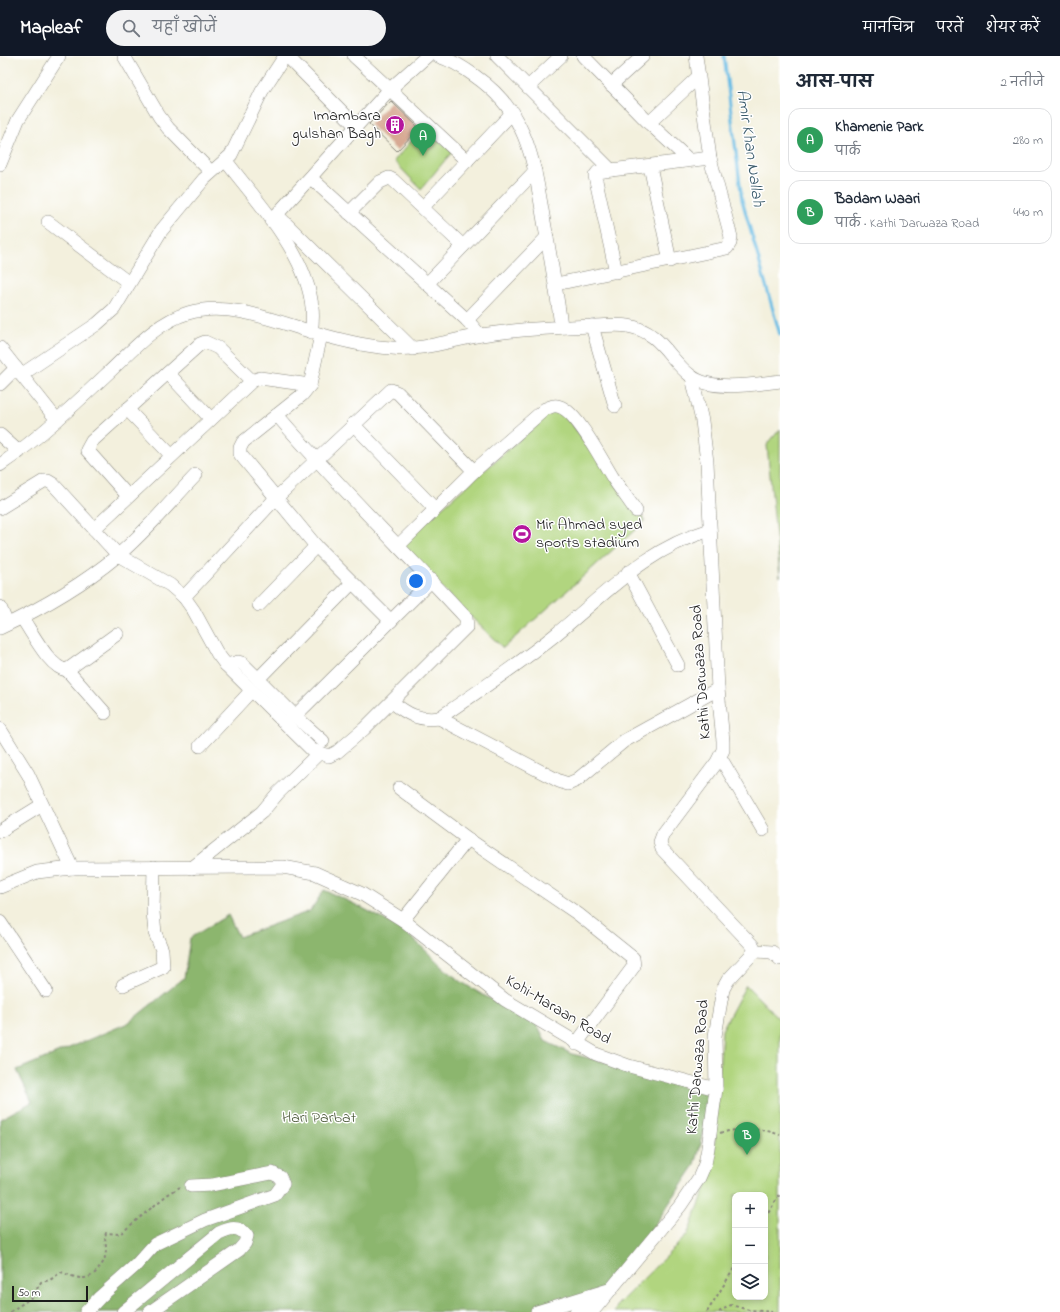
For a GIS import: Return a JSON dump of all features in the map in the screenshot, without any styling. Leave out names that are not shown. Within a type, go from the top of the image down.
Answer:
[{"type":"street","points":[[0,164],[18,120],[59,56]]},
{"type":"street","points":[[124,56],[159,116],[211,172]]},
{"type":"street","points":[[0,384],[105,318],[114,309],[161,231],[211,172],[226,161],[235,149],[262,90],[286,56],[356,126]]},
{"type":"street","points":[[354,56],[467,162]]},
{"type":"street","points":[[274,218],[389,90],[427,56]]},
{"type":"street","points":[[438,56],[466,70],[485,83],[500,96],[512,112],[524,133],[535,171],[556,284],[561,326]]},
{"type":"street","points":[[497,56],[611,170]]},
{"type":"street","points":[[528,87],[561,56]]},
{"type":"street","points":[[583,56],[688,160]]},
{"type":"street","points":[[611,85],[643,56]]},
{"type":"street","points":[[556,284],[720,251],[728,248],[731,237],[710,158],[696,56]]},
{"type":"street","points":[[649,123],[698,77]]},
{"type":"street","points":[[422,207],[467,162],[512,112]]},
{"type":"street","points":[[616,272],[595,181],[595,176],[598,172],[710,158]]},
{"type":"street","points":[[226,161],[274,218],[414,349]]},
{"type":"street","points":[[650,166],[670,261]]},
{"type":"street","points":[[427,284],[535,171]]},
{"type":"street","points":[[311,178],[467,320],[480,335]]},
{"type":"street","points":[[349,213],[380,182],[389,178],[393,180],[463,246]]},
{"type":"street","points":[[274,218],[303,271],[313,305],[313,319],[316,333],[310,385],[302,395],[249,437],[240,448],[240,454],[316,546],[391,621]]},
{"type":"street","points":[[48,222],[129,283]]},
{"type":"street","points":[[467,320],[547,237]]},
{"type":"street","points":[[0,465],[19,452],[57,420],[144,340],[171,320],[188,313],[205,310],[245,312],[316,333],[390,348],[414,349],[480,335],[561,326],[616,325],[641,330],[666,348],[692,378],[720,386],[759,384],[780,381]]},
{"type":"street","points":[[592,326],[615,406]]},
{"type":"street","points":[[128,496],[87,450],[92,441],[200,344],[205,342],[218,348],[252,381]]},
{"type":"street","points":[[0,348],[57,420]]},
{"type":"street","points":[[168,373],[210,418]]},
{"type":"street","points":[[94,529],[210,418],[252,381],[260,378],[310,385]]},
{"type":"street","name":"Kathi Darwaza Road","points":[[593,1307],[612,1288],[680,1206],[705,1164],[716,1089],[715,1036],[723,989],[731,976],[755,951],[753,946],[662,850],[660,842],[668,825],[720,757],[723,750],[718,689],[707,462],[702,421],[692,378]]},
{"type":"street","points":[[184,597],[276,498],[388,392],[395,390],[474,471]]},
{"type":"street","points":[[398,546],[474,471],[546,409],[558,406],[568,411],[580,425],[613,478],[636,511]]},
{"type":"street","points":[[127,409],[171,455]]},
{"type":"street","points":[[226,665],[240,662],[295,716],[328,756],[337,752],[392,702],[466,626],[468,622],[432,580],[316,460],[277,416]]},
{"type":"street","points":[[353,424],[435,509]]},
{"type":"street","points":[[0,435],[19,452]]},
{"type":"street","points":[[0,607],[4,626],[22,618],[70,591],[118,555],[196,475]]},
{"type":"street","points":[[0,508],[44,481],[48,481],[53,484],[118,555],[150,573],[184,597],[194,611],[217,653],[226,665],[312,750],[321,747]]},
{"type":"street","points":[[392,702],[404,712],[414,717],[427,720],[439,718],[511,668],[549,639],[628,572],[672,544],[710,530]]},
{"type":"street","points":[[259,604],[316,546]]},
{"type":"street","points":[[628,572],[678,665]]},
{"type":"street","points":[[295,716],[432,580]]},
{"type":"street","points":[[258,679],[352,583]]},
{"type":"street","points":[[22,618],[51,662],[58,668],[67,670],[104,713]]},
{"type":"street","points":[[67,670],[117,634]]},
{"type":"street","points":[[439,718],[559,781],[568,784],[581,777],[624,741],[718,689]]},
{"type":"street","points":[[200,746],[251,691]]},
{"type":"street","points":[[0,728],[28,774],[72,868]]},
{"type":"street","points":[[192,868],[262,812],[321,747]]},
{"type":"street","points":[[720,757],[763,830]]},
{"type":"street","points":[[399,788],[468,839],[578,914],[633,958],[634,966],[576,1044]]},
{"type":"street","points":[[0,831],[42,805]]},
{"type":"street","points":[[403,920],[468,839]]},
{"type":"street","points":[[123,986],[163,967],[162,950],[154,932],[154,867]]},
{"type":"street","name":"Kohi-Maraan Road","points":[[0,887],[37,872],[72,868],[283,867],[316,873],[362,894],[403,920],[505,1000],[576,1044],[610,1060],[716,1089]]},
{"type":"street","points":[[0,922],[46,991]]},
{"type":"street","points":[[755,951],[777,952]]},
{"type":"street","points":[[86,1312],[100,1297],[136,1265],[155,1244],[205,1220],[275,1195],[283,1184],[280,1177],[272,1173],[212,1185],[191,1186]]},
{"type":"street","points":[[123,1312],[219,1233],[235,1228],[242,1230],[247,1236],[246,1244],[150,1312]]},
{"type":"street","points":[[537,1312],[612,1288]]},
{"type":"street","points":[[576,1312],[593,1307]]},
{"type":"path","points":[[710,1136],[737,1129],[753,1128],[780,1135]]},
{"type":"path","points":[[10,1312],[32,1297],[41,1282],[50,1280],[61,1272],[76,1277],[88,1278],[95,1275],[104,1262],[106,1250],[104,1237],[106,1233],[120,1234],[167,1195],[180,1187],[191,1186]]},
{"type":"path","points":[[768,1213],[780,1194]]},
{"type":"path","points":[[707,1312],[732,1272]]},
{"type":"path","points":[[719,1312],[731,1305],[749,1310],[772,1312]]},
{"type":"green space","points":[[424,126],[452,152],[421,189],[394,161]]},
{"type":"green space","name":"Mir Ahmad syed sports stadium","points":[[558,406],[645,521],[503,648],[398,546]]},
{"type":"green space","points":[[780,429],[780,577],[767,445]]},
{"type":"green space","name":"Hari Parbat","points":[[324,890],[364,909],[403,931],[416,941],[451,974],[471,988],[502,1005],[534,1019],[545,1041],[572,1054],[716,1089],[695,1165],[608,1294],[536,1312],[0,1312],[0,1119],[32,1102],[17,1070],[128,1023],[184,978],[190,938],[228,915],[239,937],[310,911]]},
{"type":"green space","points":[[746,985],[780,1020],[780,1312],[614,1312],[619,1303],[687,1235],[713,1170],[722,1030]]},
{"type":"building","name":"Imambara gulshan Bagh","points":[[391,101],[419,128],[397,151],[369,124]]},
{"type":"waterway","name":"Amir Khan Nallah","points":[[724,56],[742,200],[780,335]]},
{"type":"place","name":"Imambara gulshan Bagh","points":[[395,125]]},
{"type":"place","name":"Khamenie Park","points":[[423,156]]},
{"type":"place","name":"Mir Ahmad syed sports stadium","points":[[522,534]]},
{"type":"place","name":"Badam Waari","points":[[747,1155]]}]
